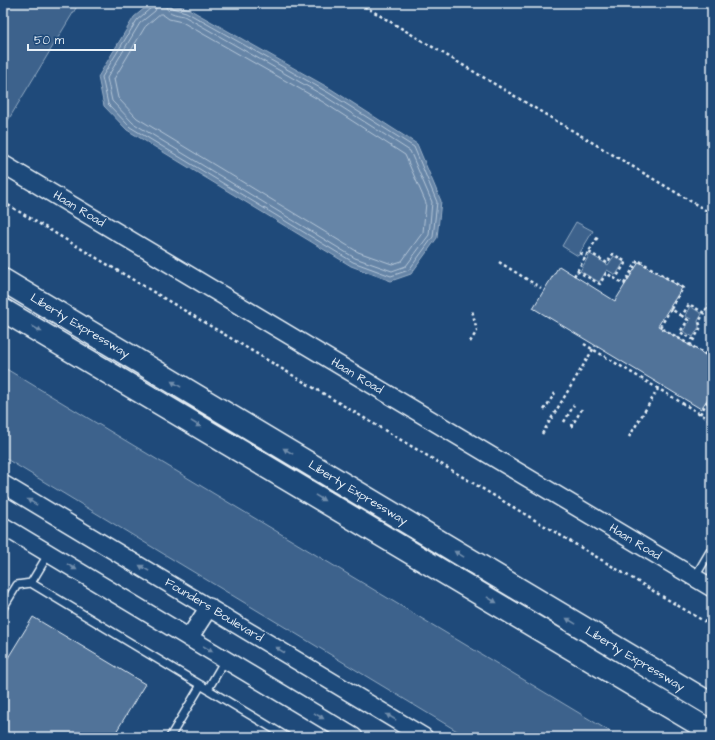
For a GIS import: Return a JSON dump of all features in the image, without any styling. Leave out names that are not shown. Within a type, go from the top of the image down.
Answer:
[{"type":"highway","name":"Liberty Expressway","points":[[3,280],[712,706]]},
{"type":"highway","name":"Liberty Expressway","points":[[3,310],[712,732]]},
{"type":"street","name":"Haan Road","points":[[3,164],[712,588]]},
{"type":"street","name":"Founders Boulevard","points":[[3,484],[424,737]]},
{"type":"street","points":[[3,526],[354,737]]},
{"type":"street","points":[[189,638],[209,607]]},
{"type":"lane","points":[[694,577],[712,548]]},
{"type":"lane","points":[[31,583],[49,553]]},
{"type":"lane","points":[[3,608],[17,586],[31,583],[286,737]]},
{"type":"lane","points":[[208,689],[225,659]]},
{"type":"lane","points":[[170,737],[201,685]]},
{"type":"path","points":[[360,3],[712,214]]},
{"type":"path","points":[[3,202],[712,626]]},
{"type":"path","points":[[574,276],[599,235]]},
{"type":"path","points":[[589,252],[607,263],[613,254],[626,262],[616,278]]},
{"type":"path","points":[[580,253],[586,256]]},
{"type":"path","points":[[577,271],[600,284],[606,273],[624,284],[638,260],[683,288],[660,327],[712,358]]},
{"type":"path","points":[[499,262],[541,288]]},
{"type":"path","points":[[690,345],[701,328],[699,322],[710,303]]},
{"type":"path","points":[[682,316],[689,304],[704,313]]},
{"type":"path","points":[[671,309],[688,320],[680,332],[694,340]]},
{"type":"path","points":[[470,342],[477,331],[472,310]]},
{"type":"path","points":[[584,344],[594,348],[712,421]]},
{"type":"path","points":[[542,434],[594,348]]},
{"type":"path","points":[[629,437],[658,389]]},
{"type":"path","points":[[544,410],[554,393]]},
{"type":"path","points":[[700,414],[712,394]]},
{"type":"path","points":[[564,422],[574,405]]},
{"type":"path","points":[[571,427],[582,410]]},
{"type":"shaded area","points":[[3,3],[79,3],[7,122],[3,120]]},
{"type":"shaded area","points":[[576,222],[593,231],[578,256],[562,246]]},
{"type":"shaded area","points":[[590,254],[608,265],[614,256],[624,262],[616,275],[607,270],[599,282],[580,271]]},
{"type":"shaded area","points":[[690,306],[702,314],[698,321],[699,327],[693,337],[683,331],[691,319],[685,316]]},
{"type":"shaded area","points":[[3,367],[619,737],[467,737],[3,457]]},
{"type":"water","points":[[151,3],[166,3],[187,8],[331,89],[417,144],[441,201],[437,238],[411,274],[391,281],[351,266],[127,130],[104,106],[98,77],[134,17]]},
{"type":"building","points":[[639,262],[682,288],[658,326],[712,359],[712,392],[701,409],[533,308],[559,266],[615,301]]},
{"type":"building","points":[[33,617],[145,684],[113,737],[3,737],[3,666]]}]
